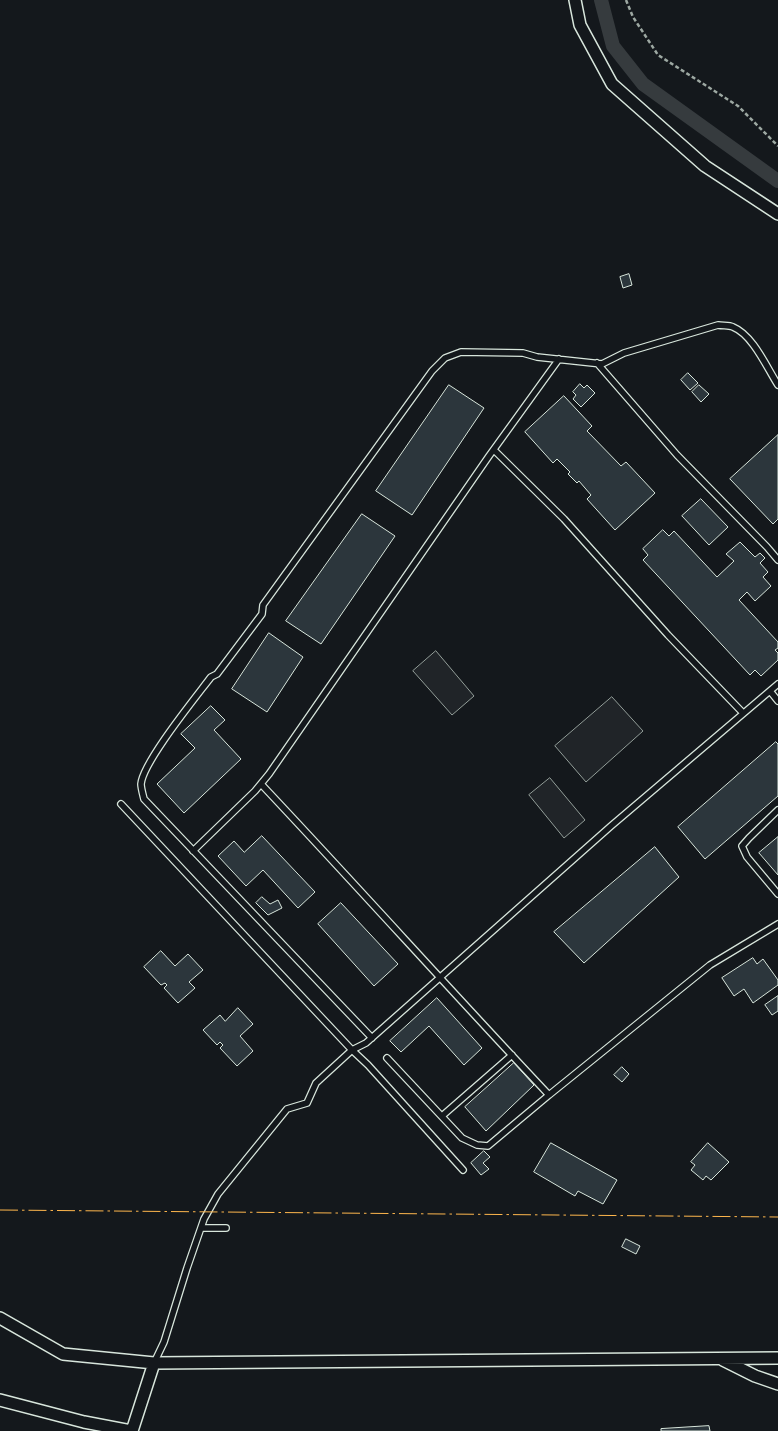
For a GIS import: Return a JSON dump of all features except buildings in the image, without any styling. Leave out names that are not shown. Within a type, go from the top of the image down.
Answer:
[{"type":"street","points":[[575,0],[580,25],[612,84],[705,166],[778,214]]},
{"type":"street","points":[[0,1318],[64,1354],[154,1363],[778,1358]]},
{"type":"street","points":[[719,1358],[755,1376],[778,1384]]},
{"type":"street","points":[[0,1400],[84,1422],[132,1431],[154,1363]]},
{"type":"lane","points":[[372,1038],[144,799],[141,784],[147,767],[211,676],[217,674],[262,614],[263,605],[295,559],[432,371],[445,358],[461,352],[523,353],[537,357],[602,364],[624,353],[718,325],[732,326],[752,342],[778,385]]},
{"type":"lane","points":[[193,851],[261,784],[559,359]]},
{"type":"lane","points":[[597,363],[677,455],[777,558]]},
{"type":"lane","points":[[494,450],[564,519],[668,635],[744,713]]},
{"type":"lane","points":[[154,1363],[164,1342],[204,1220],[218,1194],[287,1109],[307,1103],[316,1083],[352,1050],[372,1038],[611,826],[778,684]]},
{"type":"lane","points":[[770,691],[778,701]]},
{"type":"lane","points":[[261,784],[549,1095]]},
{"type":"lane","points":[[121,804],[368,1065],[463,1170]]},
{"type":"lane","points":[[778,810],[742,846],[747,858],[778,894]]},
{"type":"lane","points":[[387,1058],[462,1138],[477,1145],[488,1146],[710,965],[778,924]]},
{"type":"lane","points":[[442,1116],[512,1055]]},
{"type":"lane","points":[[201,1228],[226,1228]]},
{"type":"path","points":[[626,0],[634,17],[658,55],[738,106],[778,146]]},
{"type":"shaded area","points":[[436,651],[474,696],[452,715],[413,671]]},
{"type":"shaded area","points":[[612,697],[643,731],[586,782],[555,746]]},
{"type":"shaded area","points":[[550,778],[585,820],[564,838],[529,795]]},
{"type":"waterway","points":[[601,0],[613,46],[643,84],[778,181]]},
{"type":"power","points":[[0,1210],[778,1217]]}]
